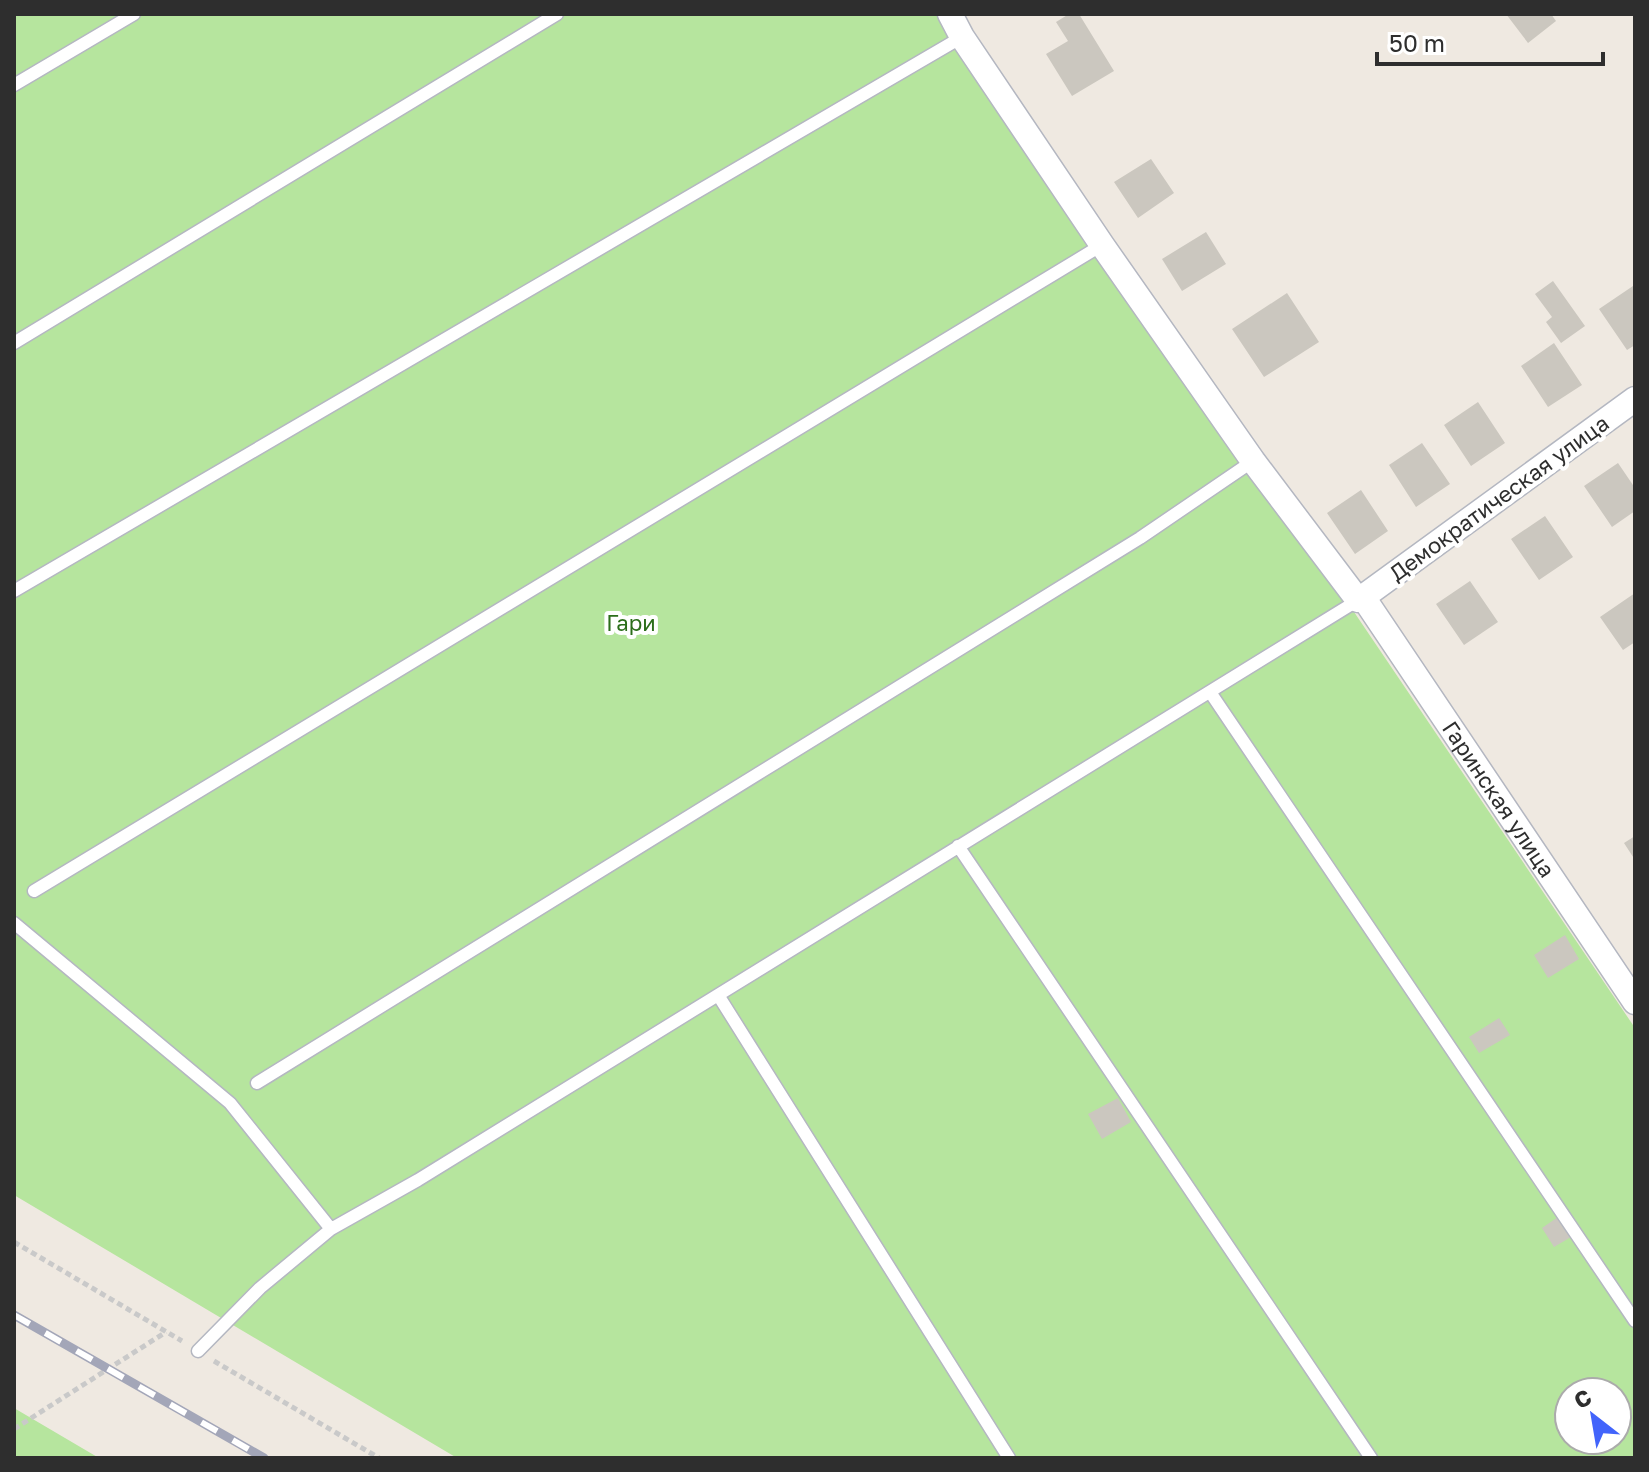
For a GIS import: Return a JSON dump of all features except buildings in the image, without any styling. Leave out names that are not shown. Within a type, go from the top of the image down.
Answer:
[{"type":"street","name":"Гаринская улица","points":[[950,14],[962,37],[1102,245],[1253,461],[1360,599],[1635,1002]]},
{"type":"street","name":"Демократическая улица","points":[[1360,599],[1635,399]]},
{"type":"lane","points":[[14,85],[134,14]]},
{"type":"lane","points":[[14,343],[557,14]]},
{"type":"lane","points":[[14,591],[962,37]]},
{"type":"lane","points":[[34,891],[1102,245]]},
{"type":"lane","points":[[257,1083],[1140,538],[1253,461]]},
{"type":"lane","points":[[198,1351],[260,1288],[331,1229],[418,1180],[1360,599]]},
{"type":"lane","points":[[1210,692],[1635,1321]]},
{"type":"lane","points":[[958,846],[1371,1458]]},
{"type":"lane","points":[[14,923],[230,1103],[331,1229]]},
{"type":"lane","points":[[718,995],[1009,1458]]},
{"type":"path","points":[[14,1429],[166,1332]]},
{"type":"green space","name":"Гари","points":[[14,14],[955,14],[1635,1028],[1635,1458],[457,1458],[14,1195]]},
{"type":"green space","points":[[14,1408],[99,1458],[14,1458]]},
{"type":"railway","points":[[14,1315],[264,1458]]}]
